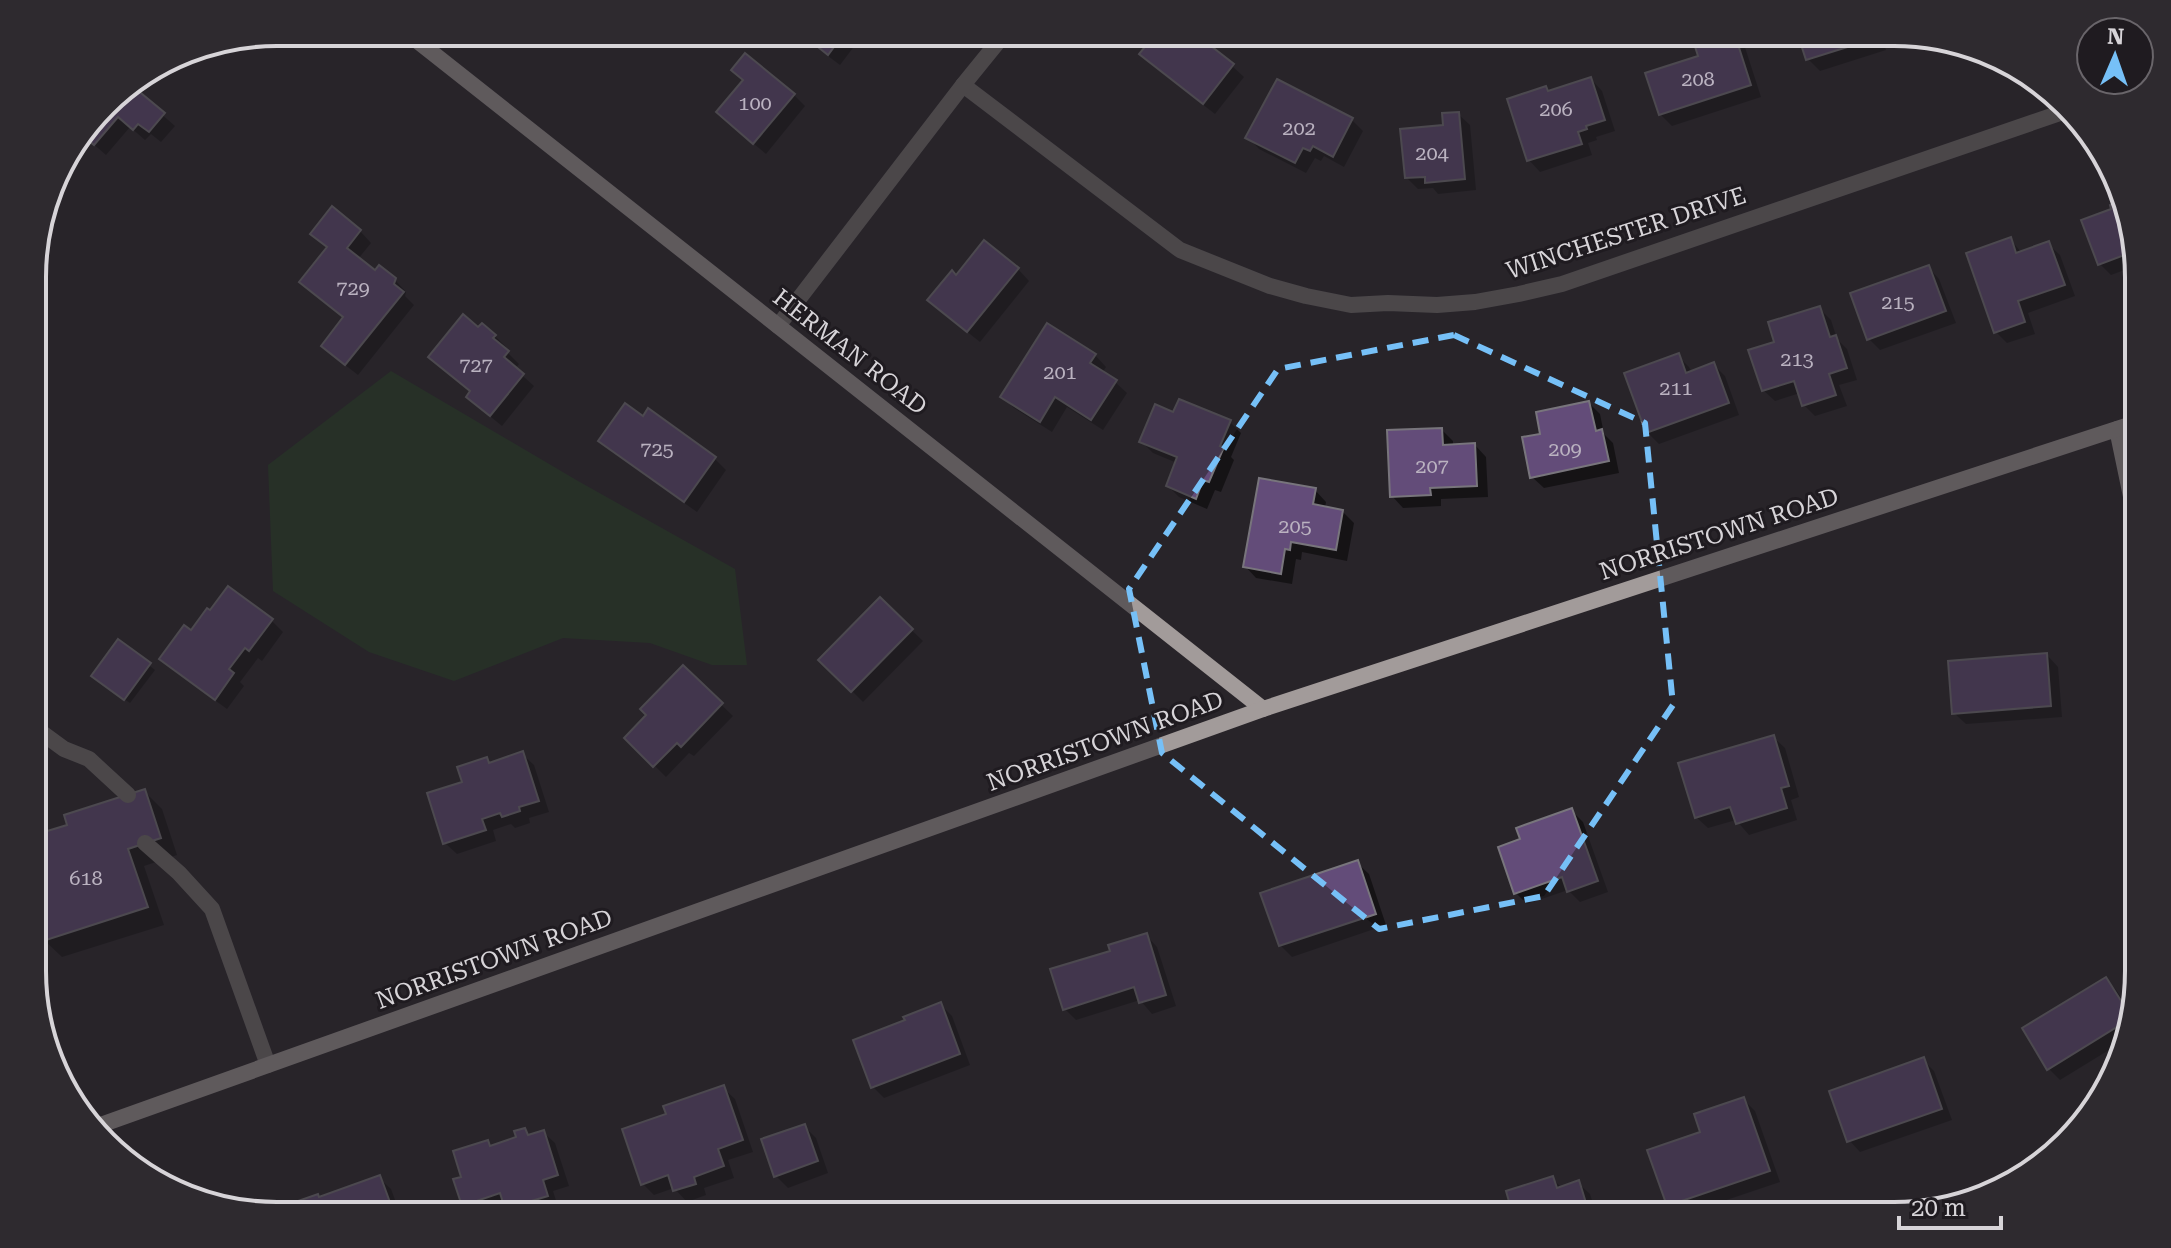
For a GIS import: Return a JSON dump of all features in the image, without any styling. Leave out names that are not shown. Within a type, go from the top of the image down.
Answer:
[{"type":"main road","name":"HERMAN ROAD","points":[[424,46],[1263,709]]},
{"type":"main road","name":"NORRISTOWN ROAD","points":[[105,1124],[1263,709],[2125,426]]},
{"type":"main road","points":[[2117,429],[2125,467]]},
{"type":"street","points":[[778,326],[995,46]]},
{"type":"street","name":"WINCHESTER DRIVE","points":[[963,85],[1180,250],[1270,286],[1351,305],[1475,302],[1562,284],[2057,114]]},
{"type":"street","points":[[46,736],[64,749],[89,759],[128,795]]},
{"type":"street","points":[[145,843],[179,873],[212,909],[268,1065]]},
{"type":"highlighted area","points":[[1454,335],[1645,423],[1673,705],[1544,896],[1379,929],[1162,753],[1129,589],[1278,369]]},
{"type":"green space","points":[[391,371],[735,569],[747,665],[712,665],[650,643],[563,638],[454,681],[369,652],[273,591],[268,465]]},
{"type":"building","points":[[817,46],[835,46],[828,55]]},
{"type":"building","points":[[1146,46],[1211,46],[1234,64],[1203,104],[1139,54]]},
{"type":"building","points":[[1695,46],[1738,46],[1751,85],[1659,115],[1645,73],[1698,56]]},
{"type":"building","points":[[1802,46],[1851,46],[1806,60]]},
{"type":"building","points":[[745,53],[795,94],[753,144],[716,112],[743,80],[731,70]]},
{"type":"building","points":[[1591,77],[1605,120],[1578,132],[1582,144],[1527,161],[1507,99],[1546,86],[1548,91]]},
{"type":"building","points":[[1277,79],[1353,118],[1333,157],[1313,146],[1310,151],[1303,148],[1295,163],[1245,138]]},
{"type":"building","points":[[140,92],[165,113],[149,132],[138,124],[133,130],[118,117],[94,145],[90,142],[103,125]]},
{"type":"building","points":[[1459,112],[1465,179],[1425,183],[1425,177],[1405,178],[1400,129],[1443,125],[1442,113]]},
{"type":"building","points":[[2113,204],[2124,255],[2098,265],[2081,220],[2111,209],[2110,205]]},
{"type":"building","points":[[332,206],[361,230],[347,248],[375,270],[379,265],[396,278],[394,284],[404,292],[345,365],[321,346],[343,317],[299,282],[327,247],[310,234]]},
{"type":"building","points":[[2011,237],[2016,253],[2049,241],[2065,285],[2018,301],[2025,322],[1994,333],[1966,253]]},
{"type":"building","points":[[984,240],[1019,268],[967,332],[927,300],[952,270],[956,275]]},
{"type":"building","points":[[1929,265],[1946,311],[1867,340],[1850,293]]},
{"type":"building","points":[[1820,306],[1830,337],[1836,335],[1847,368],[1829,374],[1836,395],[1802,406],[1794,381],[1762,391],[1748,350],[1774,342],[1768,322]]},
{"type":"building","points":[[463,314],[478,327],[482,323],[496,335],[493,338],[509,351],[504,357],[524,374],[490,416],[466,397],[470,391],[428,357]]},
{"type":"building","points":[[1047,323],[1096,354],[1090,363],[1117,380],[1091,420],[1055,397],[1040,422],[1000,397]]},
{"type":"building","points":[[1679,353],[1686,373],[1714,362],[1729,403],[1646,433],[1624,373]]},
{"type":"building","points":[[1179,399],[1231,420],[1220,446],[1224,447],[1209,482],[1203,480],[1196,499],[1166,486],[1177,457],[1139,442],[1155,404],[1173,412]]},
{"type":"building","points":[[1589,401],[1596,431],[1602,429],[1609,461],[1530,478],[1522,437],[1540,434],[1536,412]]},
{"type":"building","points":[[625,403],[643,416],[648,408],[716,457],[684,502],[598,441]]},
{"type":"building","points":[[1442,428],[1443,445],[1475,443],[1477,486],[1430,488],[1431,495],[1390,497],[1387,430]]},
{"type":"building","points":[[1259,478],[1316,488],[1313,504],[1343,510],[1336,550],[1291,542],[1290,550],[1285,549],[1281,574],[1243,567]]},
{"type":"building","points":[[228,586],[273,619],[249,651],[245,648],[229,669],[234,673],[215,700],[159,659],[184,625],[191,630]]},
{"type":"building","points":[[880,597],[913,629],[851,692],[818,660]]},
{"type":"building","points":[[118,639],[151,663],[124,700],[91,676]]},
{"type":"building","points":[[2047,653],[2051,706],[1952,714],[1948,661]]},
{"type":"building","points":[[683,665],[723,703],[681,747],[677,743],[653,767],[624,738],[646,715],[640,709]]},
{"type":"building","points":[[1774,735],[1789,786],[1781,788],[1787,808],[1736,824],[1730,807],[1695,818],[1678,763]]},
{"type":"building","points":[[523,751],[539,801],[519,807],[520,811],[502,817],[500,813],[482,819],[486,830],[443,844],[427,793],[462,782],[457,767],[487,757],[489,763]]},
{"type":"building","points":[[145,789],[161,838],[128,849],[148,907],[46,940],[46,831],[67,825],[64,815]]},
{"type":"building","points":[[1572,808],[1598,881],[1567,892],[1562,877],[1514,894],[1498,847],[1520,839],[1516,828]]},
{"type":"building","points":[[1358,860],[1376,914],[1279,946],[1260,893]]},
{"type":"building","points":[[1147,933],[1166,995],[1139,1003],[1134,987],[1063,1010],[1050,969],[1110,951],[1108,945]]},
{"type":"building","points":[[2106,977],[2123,1003],[2118,1026],[2047,1070],[2022,1028]]},
{"type":"building","points":[[941,1002],[960,1054],[871,1088],[853,1040]]},
{"type":"building","points":[[1924,1057],[1942,1109],[1847,1142],[1829,1091]]},
{"type":"building","points":[[724,1085],[743,1140],[718,1149],[724,1166],[694,1177],[696,1184],[673,1191],[668,1175],[641,1185],[622,1129],[666,1114],[663,1106]]},
{"type":"building","points":[[1744,1097],[1770,1171],[1679,1202],[1666,1202],[1647,1150],[1700,1132],[1694,1114]]},
{"type":"building","points":[[805,1124],[818,1161],[774,1177],[761,1139]]},
{"type":"building","points":[[525,1128],[528,1135],[544,1130],[558,1175],[543,1180],[548,1196],[528,1202],[503,1202],[500,1193],[474,1202],[461,1202],[453,1179],[461,1177],[453,1151],[488,1140],[490,1146],[516,1137],[514,1131]]},
{"type":"building","points":[[380,1175],[390,1202],[295,1202],[318,1194],[319,1197]]},
{"type":"building","points":[[1553,1176],[1557,1188],[1579,1180],[1586,1202],[1509,1202],[1506,1191]]}]
